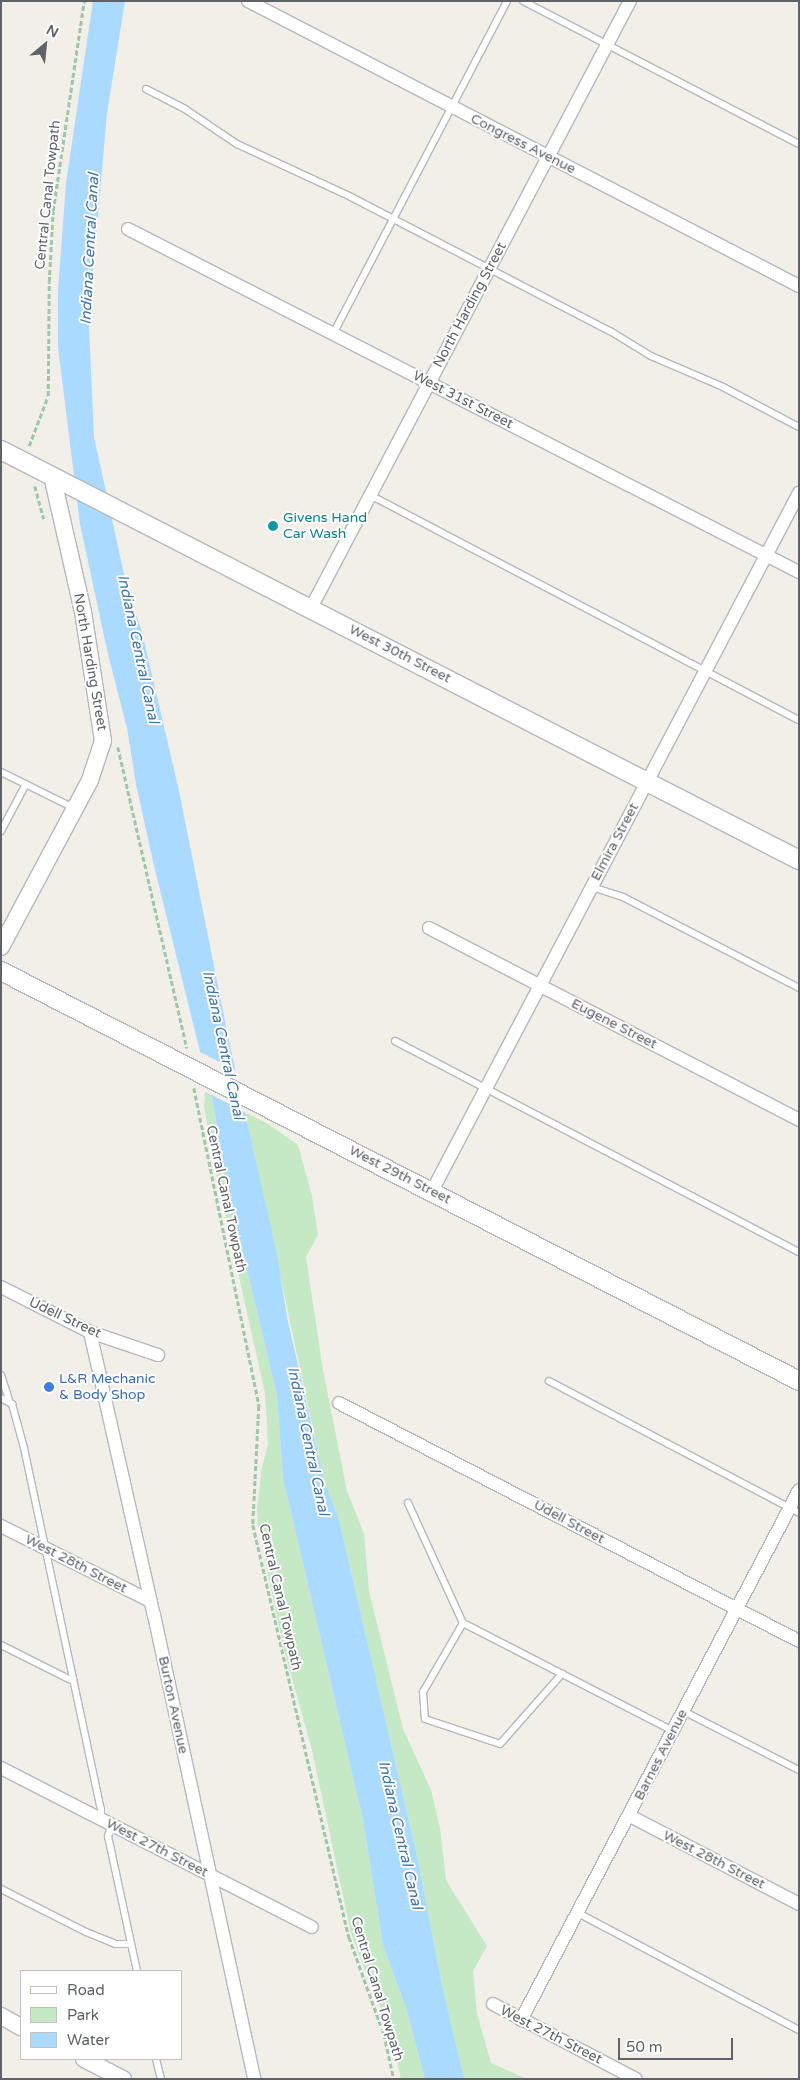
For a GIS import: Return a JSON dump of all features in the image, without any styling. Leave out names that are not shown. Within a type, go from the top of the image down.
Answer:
[{"type":"main road","name":"West 30th Street","points":[[1,450],[799,860]]},
{"type":"main road","name":"West 29th Street","points":[[1,971],[193,1075],[275,1111],[799,1381]]},
{"type":"street","name":"Congress Avenue","points":[[248,1],[799,286]]},
{"type":"street","name":"North Harding Street","points":[[311,608],[630,1]]},
{"type":"street","name":"West 31st Street","points":[[128,229],[799,572]]},
{"type":"street","name":"North Harding Street","points":[[1,947],[90,780],[103,741],[83,612],[57,478]]},
{"type":"street","name":"Elmira Street","points":[[432,1191],[799,494]]},
{"type":"street","name":"Eugene Street","points":[[429,928],[799,1120]]},
{"type":"street","name":"Udell Street","points":[[1,1287],[90,1332],[158,1355]]},
{"type":"street","name":"Burton Avenue","points":[[90,1332],[254,2079]]},
{"type":"street","name":"Udell Street","points":[[338,1403],[799,1641]]},
{"type":"street","name":"Barnes Avenue","points":[[521,2020],[630,1816],[736,1609],[794,1511],[799,1490]]},
{"type":"street","name":"West 28th Street","points":[[1,1526],[150,1601]]},
{"type":"street","name":"West 27th Street","points":[[1,1768],[312,1927]]},
{"type":"street","name":"West 28th Street","points":[[630,1816],[799,1904]]},
{"type":"street","name":"West 27th Street","points":[[493,2004],[636,2079]]},
{"type":"street","points":[[1,2016],[20,2026]]},
{"type":"street","points":[[86,2060],[123,2079]]},
{"type":"lane","points":[[333,334],[507,1]]},
{"type":"lane","points":[[523,1],[799,144]]},
{"type":"lane","points":[[146,89],[185,109],[237,144],[288,166],[610,331],[651,356],[723,387],[799,427]]},
{"type":"lane","points":[[370,495],[799,720]]},
{"type":"lane","points":[[1,772],[75,809]]},
{"type":"lane","points":[[1,831],[26,784]]},
{"type":"lane","points":[[592,887],[624,897],[799,988]]},
{"type":"lane","points":[[395,1041],[799,1252]]},
{"type":"lane","points":[[1,1375],[24,1448],[43,1547],[101,1809],[101,1819]]},
{"type":"lane","points":[[549,1381],[794,1511]]},
{"type":"lane","points":[[1,1398],[10,1402]]},
{"type":"lane","points":[[408,1503],[463,1623],[673,1732]]},
{"type":"lane","points":[[463,1623],[423,1692],[425,1719],[500,1744],[562,1674]]},
{"type":"lane","points":[[1,1645],[73,1681]]},
{"type":"lane","points":[[683,1711],[799,1770]]},
{"type":"lane","points":[[112,1825],[108,1836],[137,1970]]},
{"type":"lane","points":[[1,1889],[86,1932],[115,1944],[130,1944]]},
{"type":"lane","points":[[578,1913],[799,2030]]},
{"type":"lane","points":[[156,2060],[161,2079]]},
{"type":"path","name":"Central Canal Towpath","points":[[28,449],[48,396],[49,282],[53,211],[84,1]]},
{"type":"path","name":"Central Canal Towpath","points":[[193,1075],[259,1406],[253,1525],[349,1937],[384,2034],[394,2079]]},
{"type":"green space","points":[[205,1092],[210,1094],[214,1108],[226,1180],[277,1396],[283,1478],[363,1820],[383,1945],[406,2008],[425,2079],[401,2079],[389,2025],[371,1987],[351,1933],[312,1750],[283,1646],[258,1526],[257,1509],[262,1467],[268,1444],[265,1393],[218,1183],[204,1106]]},
{"type":"green space","points":[[245,1112],[268,1124],[298,1145],[312,1196],[318,1235],[306,1257],[323,1370],[347,1491],[364,1534],[369,1591],[403,1729],[431,1790],[440,1828],[446,1880],[487,1946],[473,1971],[477,2014],[491,2063],[527,2079],[464,2079],[442,1985],[417,1856],[339,1520],[324,1480]]},
{"type":"water","name":"Indiana Central Canal","points":[[93,1],[125,1],[107,113],[94,262],[88,303],[94,437],[127,588],[142,632],[179,791],[229,1041],[277,1255],[287,1317],[324,1480],[339,1520],[417,1856],[442,1985],[464,2079],[425,2079],[406,2008],[383,1945],[363,1820],[283,1478],[277,1396],[226,1180],[214,1108],[154,866],[136,784],[127,728],[108,654],[80,524],[58,347],[58,291],[66,183]]},
{"type":"pier","points":[[198,1051],[239,1072],[248,1114],[208,1093]]},
{"type":"place","name":"Givens Hand Car Wash","points":[[273,526]]},
{"type":"place","name":"L&R Mechanic & Body Shop","points":[[49,1387]]}]
